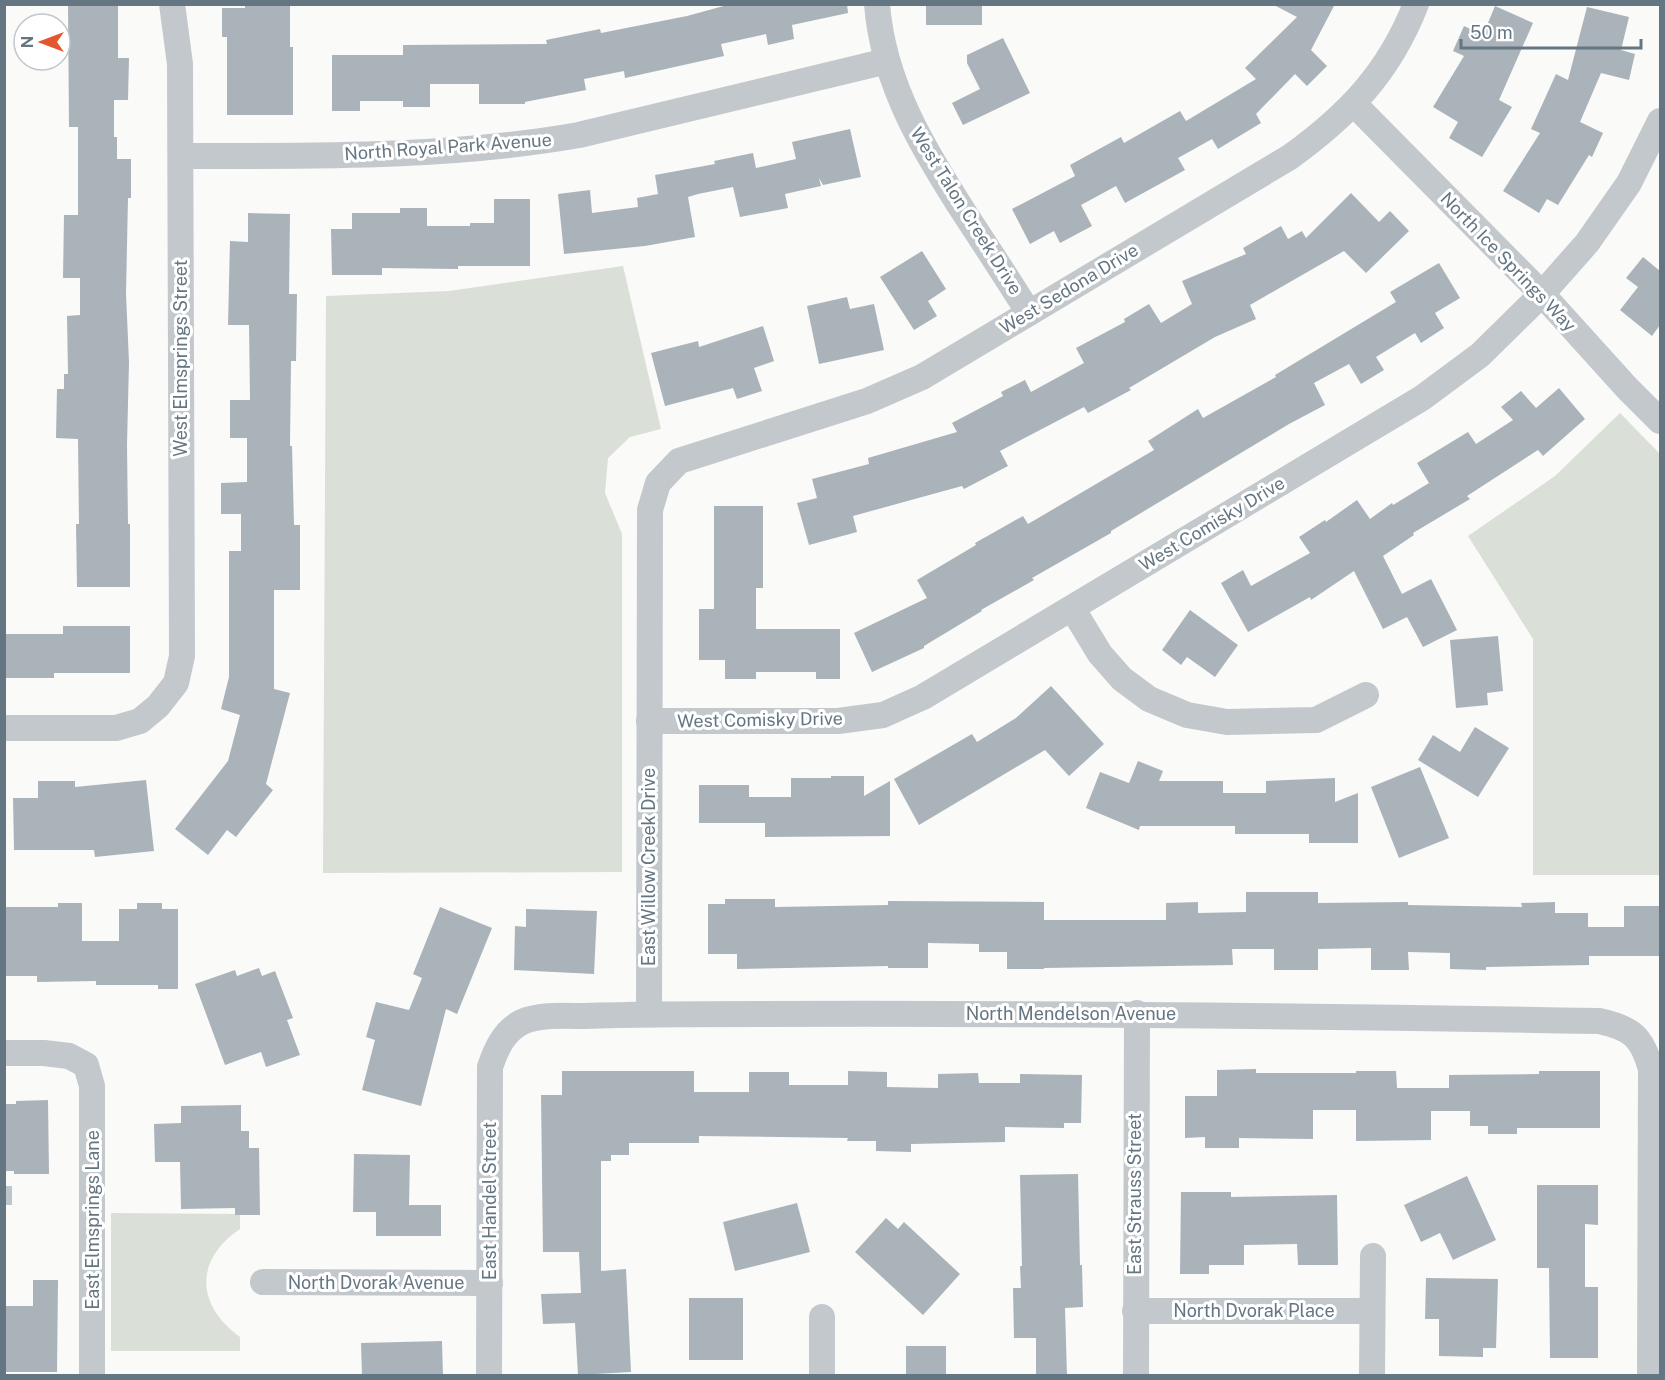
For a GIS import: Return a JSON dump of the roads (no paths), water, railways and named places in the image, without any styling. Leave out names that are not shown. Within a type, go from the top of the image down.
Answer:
[{"type":"street","name":"West Elmsprings Street","points":[[4,728],[116,728],[140,721],[158,706],[176,683],[182,656],[181,156],[180,64],[172,4]]},
{"type":"street","name":"West Talon Creek Drive","points":[[877,4],[887,61],[896,89],[919,140],[1029,313]]},
{"type":"street","name":"West Sedona Drive","points":[[658,483],[679,462],[867,401],[922,377],[1290,157],[1326,131],[1354,104],[1384,66],[1407,26],[1416,4]]},
{"type":"street","name":"North Royal Park Avenue","points":[[181,156],[336,155],[541,142],[579,135],[887,61]]},
{"type":"street","name":"North Ice Springs Way","points":[[1354,104],[1542,294],[1660,421]]},
{"type":"street","name":"West Comisky Drive","points":[[650,721],[838,721],[883,715],[923,697],[1422,398],[1480,355],[1542,294],[1587,243],[1623,192],[1660,121]]},
{"type":"street","name":"East Willow Creek Drive","points":[[649,1014],[650,510],[658,483]]},
{"type":"street","points":[[1072,608],[1100,654],[1122,679],[1149,699],[1187,716],[1227,722],[1316,720],[1366,695]]},
{"type":"street","name":"North Mendelson Avenue","points":[[508,1031],[523,1021],[542,1017],[649,1014],[1137,1013],[1599,1021],[1617,1025],[1635,1034],[1646,1049],[1652,1070],[1650,1376]]},
{"type":"street","name":"East Strauss Street","points":[[1136,1376],[1137,1013]]},
{"type":"street","name":"East Handel Street","points":[[489,1376],[490,1066],[497,1047],[508,1031]]},
{"type":"street","name":"East Elmsprings Lane","points":[[4,1053],[44,1053],[69,1056],[86,1065],[93,1086],[93,1376]]},
{"type":"street","points":[[1372,1376],[1373,1256]]},
{"type":"street","name":"North Dvorak Avenue","points":[[263,1282],[490,1284]]},
{"type":"street","name":"North Dvorak Place","points":[[1135,1311],[1372,1311]]},
{"type":"street","points":[[822,1317],[822,1376]]}]
